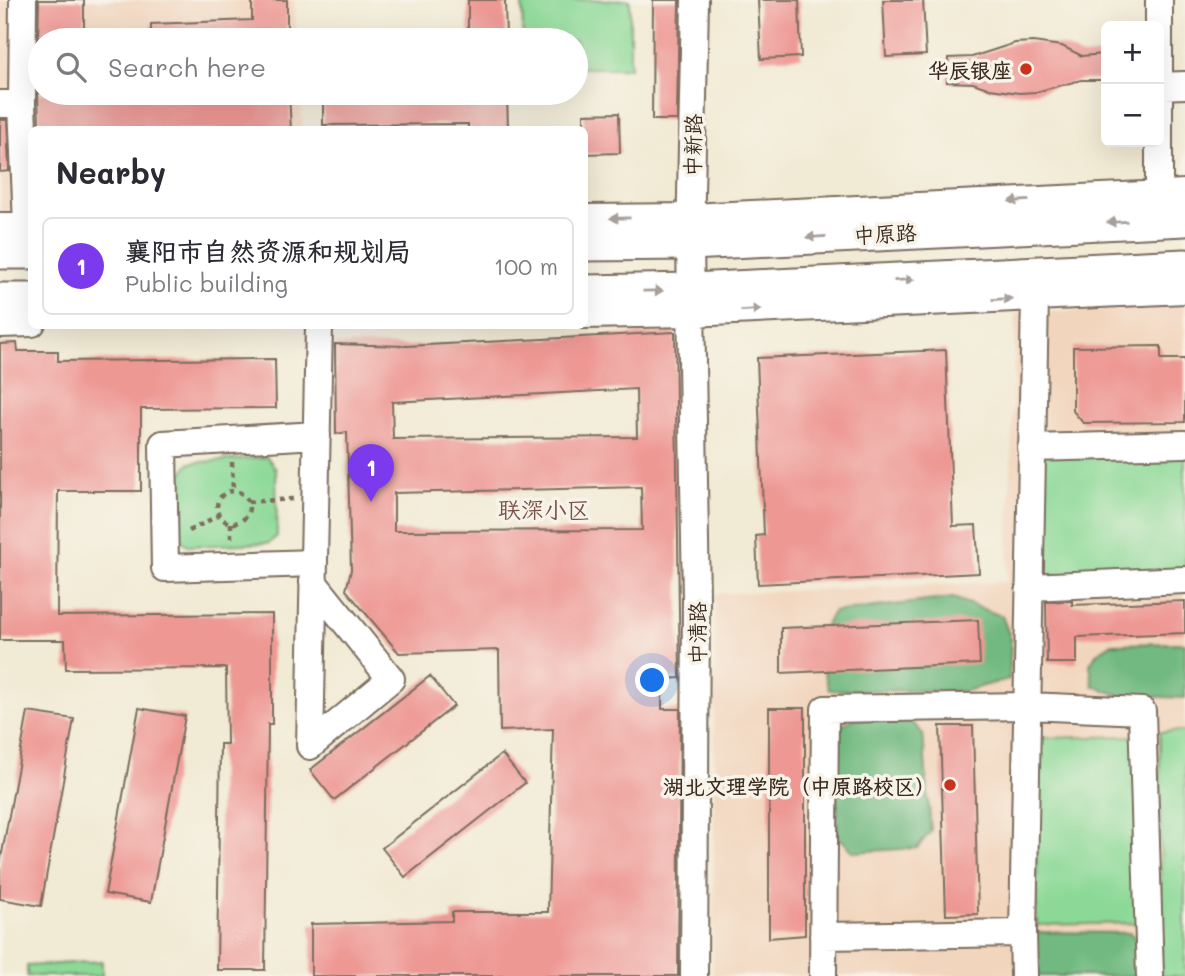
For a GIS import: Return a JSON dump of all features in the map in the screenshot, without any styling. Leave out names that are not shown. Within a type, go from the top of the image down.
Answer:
[{"type":"main road","name":"中原路","points":[[588,243],[690,230],[1185,219]]},
{"type":"main road","points":[[0,252],[28,235]]},
{"type":"main road","points":[[588,292],[691,302],[1185,266]]},
{"type":"main road","points":[[0,300],[28,299]]},
{"type":"street","name":"中新路","points":[[691,302],[695,0]]},
{"type":"street","points":[[1159,0],[1159,84]]},
{"type":"street","points":[[16,5],[11,104],[28,220]]},
{"type":"street","points":[[1164,86],[1185,85]]},
{"type":"street","points":[[588,218],[690,230],[1172,194],[1164,128]]},
{"type":"street","points":[[0,226],[28,233]]},
{"type":"street","points":[[588,315],[691,302],[1035,297],[1185,290]]},
{"type":"street","points":[[1024,976],[1035,297]]},
{"type":"street","name":"中清路","points":[[691,302],[696,600],[694,976]]},
{"type":"street","points":[[0,324],[28,323]]},
{"type":"street","points":[[314,572],[391,679],[310,746],[319,329]]},
{"type":"street","points":[[314,572],[165,568],[163,444],[317,435]]},
{"type":"street","points":[[1031,448],[1185,444]]},
{"type":"street","points":[[1030,587],[1185,580]]},
{"type":"street","points":[[823,976],[825,709],[1028,706],[1142,710],[1150,976]]},
{"type":"street","points":[[823,936],[1023,933]]},
{"type":"path","points":[[227,492],[242,494],[248,502],[248,512],[242,520],[231,523],[219,515],[217,504],[227,492]]},
{"type":"path","points":[[248,502],[315,498]]},
{"type":"path","points":[[165,544],[219,515]]},
{"type":"shaded area","points":[[0,0],[294,0],[296,28],[28,28],[28,105],[301,105],[303,126],[28,126],[28,210],[0,211]]},
{"type":"shaded area","name":"湖北文理学院（中原路校区）","points":[[1185,306],[1185,976],[713,976],[715,594],[1007,582],[1016,313]]},
{"type":"green space","points":[[522,0],[630,0],[630,68],[588,68],[588,28],[523,28]]},
{"type":"green space","points":[[1185,451],[1185,570],[1036,577],[1038,455]]},
{"type":"green space","points":[[267,457],[276,469],[277,536],[269,543],[189,546],[181,540],[181,474],[190,463]]},
{"type":"green space","points":[[953,598],[1002,616],[1011,640],[1009,679],[965,691],[829,690],[816,643],[833,612]]},
{"type":"green space","points":[[1185,643],[1185,698],[1119,695],[1093,686],[1090,664],[1097,653],[1111,644]]},
{"type":"green space","points":[[908,718],[923,734],[931,831],[917,848],[854,852],[837,835],[836,729],[853,719]]},
{"type":"green space","points":[[1185,731],[1185,976],[1161,976],[1160,732]]},
{"type":"green space","points":[[1140,736],[1142,923],[1037,925],[1035,738]]},
{"type":"green space","points":[[1038,932],[1130,933],[1141,944],[1144,976],[1030,976],[1030,943]]},
{"type":"green space","points":[[102,961],[102,976],[27,976],[27,966]]},
{"type":"building","points":[[39,0],[84,0],[84,28],[38,28]]},
{"type":"building","points":[[252,0],[287,0],[287,28],[151,28],[151,24],[252,20]]},
{"type":"building","points":[[468,0],[505,0],[506,28],[468,28]]},
{"type":"building","points":[[653,0],[679,0],[677,120],[652,120]]},
{"type":"building","points":[[758,0],[799,0],[801,57],[761,59]]},
{"type":"building","points":[[883,0],[923,0],[926,55],[886,57]]},
{"type":"building","name":"华辰银座","points":[[1033,42],[1062,46],[1082,56],[1101,54],[1101,80],[1081,80],[1036,92],[1019,93],[990,89],[973,83],[947,82],[948,58],[972,57],[1015,43]]},
{"type":"building","points":[[38,105],[290,105],[291,126],[39,126]]},
{"type":"building","points":[[323,105],[507,105],[508,126],[323,125]]},
{"type":"building","points":[[619,113],[620,153],[588,154],[588,126],[584,126],[584,114]]},
{"type":"building","points":[[0,120],[7,120],[9,171],[0,172]]},
{"type":"building","points":[[675,332],[680,678],[662,679],[662,709],[680,709],[678,976],[311,976],[311,924],[452,921],[452,912],[548,912],[553,729],[500,731],[499,650],[399,653],[346,590],[351,570],[347,432],[336,434],[335,344],[407,346]],"holes":[[[636,389],[637,437],[393,439],[392,402]],[[641,487],[642,530],[394,531],[394,493]]]},
{"type":"building","points":[[17,343],[18,351],[58,351],[58,361],[275,359],[276,408],[141,409],[141,491],[58,491],[57,616],[272,614],[272,724],[268,724],[265,970],[217,970],[220,744],[227,744],[226,668],[66,669],[65,640],[0,640],[0,344]]},
{"type":"building","points":[[1161,346],[1161,359],[1185,359],[1185,422],[1083,423],[1073,411],[1073,347]]},
{"type":"building","points":[[946,350],[953,526],[976,525],[979,573],[758,584],[756,536],[764,535],[757,358]]},
{"type":"building","points":[[1072,601],[1072,605],[1185,601],[1185,633],[1077,637],[1077,663],[1047,663],[1046,602]]},
{"type":"building","points":[[978,620],[980,664],[781,673],[781,628]]},
{"type":"building","points":[[430,676],[454,706],[334,800],[310,770]]},
{"type":"building","points":[[139,708],[185,716],[151,902],[105,894]]},
{"type":"building","points":[[769,708],[805,708],[805,935],[769,938]]},
{"type":"building","points":[[28,712],[74,719],[41,906],[0,899],[0,864]]},
{"type":"building","points":[[940,726],[973,726],[978,914],[946,915]]},
{"type":"building","points":[[502,754],[525,783],[405,877],[382,848]]},
{"type":"place","name":"华辰银座","points":[[1026,69]]},
{"type":"place","name":"襄阳市自然资源和规划局","points":[[371,502]]},
{"type":"place","name":"湖北文理学院（中原路校区）","points":[[950,785]]},
{"type":"district","name":"联深小区","points":[[544,509]]}]
